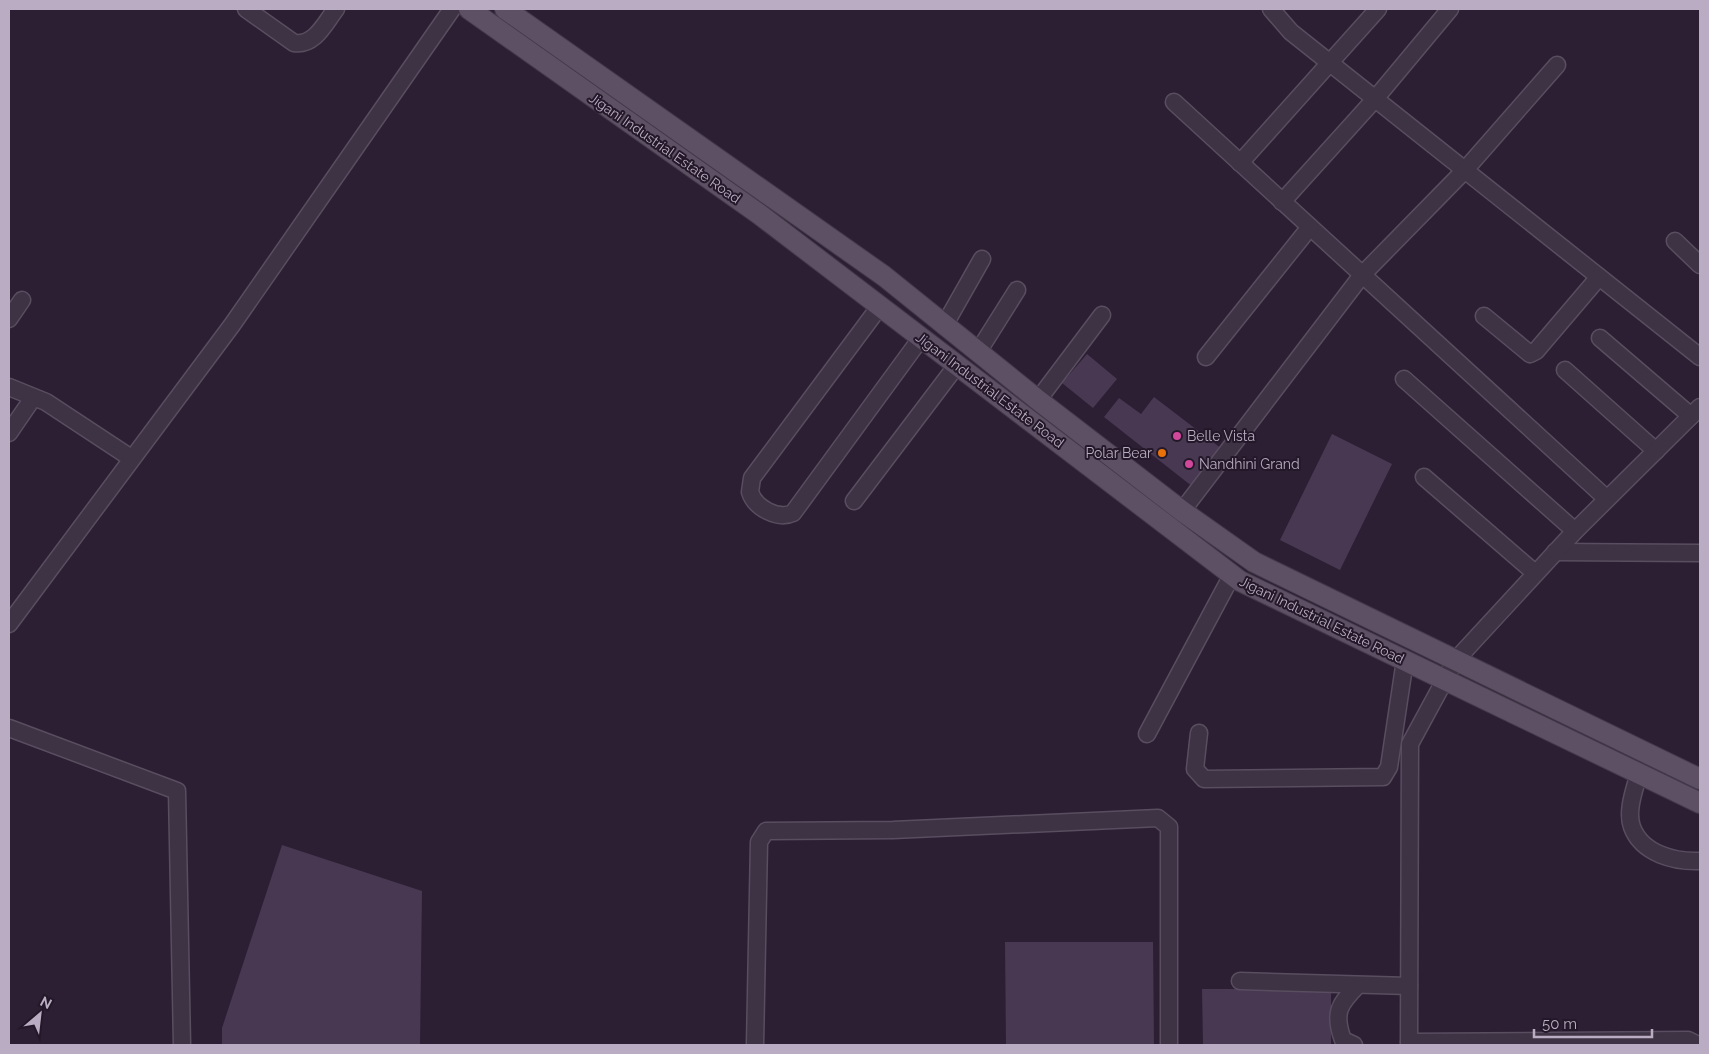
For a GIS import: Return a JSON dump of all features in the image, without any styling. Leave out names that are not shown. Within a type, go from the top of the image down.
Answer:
[{"type":"main road","name":"Jigani Industrial Estate Road","points":[[469,9],[759,214],[1232,576],[1700,803]]},
{"type":"main road","name":"Jigani Industrial Estate Road","points":[[505,9],[884,276],[1038,400],[1182,511],[1254,562],[1700,779]]},
{"type":"street","points":[[246,9],[294,42],[302,44],[308,43],[314,38],[336,9]]},
{"type":"street","points":[[9,624],[232,325],[452,9]]},
{"type":"street","points":[[1271,9],[1291,32],[1700,358]]},
{"type":"street","points":[[1240,163],[1378,9]]},
{"type":"street","points":[[1282,202],[1375,99],[1450,9]]},
{"type":"street","points":[[1182,511],[1362,275],[1465,170],[1557,65]]},
{"type":"street","points":[[1174,102],[1607,499]]},
{"type":"street","points":[[1206,357],[1310,227]]},
{"type":"street","points":[[1675,241],[1700,265]]},
{"type":"street","points":[[944,326],[982,259]]},
{"type":"street","points":[[1484,316],[1530,354],[1536,351],[1599,277]]},
{"type":"street","points":[[978,352],[1017,290]]},
{"type":"street","points":[[9,319],[22,300]]},
{"type":"street","points":[[880,306],[752,478],[749,486],[750,492],[758,503],[781,516],[793,513],[921,338]]},
{"type":"street","points":[[1038,400],[1102,316]]},
{"type":"street","points":[[1600,338],[1696,412],[1575,531],[1455,661],[1410,744],[1409,1044],[1688,1040],[1698,1045]]},
{"type":"street","points":[[854,501],[957,365]]},
{"type":"street","points":[[1565,370],[1656,451]]},
{"type":"street","points":[[1404,379],[1575,531]]},
{"type":"street","points":[[9,387],[46,402],[131,458]]},
{"type":"street","points":[[9,433],[33,398]]},
{"type":"street","points":[[1424,477],[1535,573]]},
{"type":"street","points":[[1555,552],[1700,554]]},
{"type":"street","points":[[1147,734],[1232,576]]},
{"type":"street","points":[[1199,733],[1195,769],[1204,778],[1383,777],[1389,767],[1404,660]]},
{"type":"street","points":[[9,728],[177,791],[182,1045]]},
{"type":"street","points":[[1389,767],[1410,768]]},
{"type":"street","points":[[1639,773],[1631,802],[1632,826],[1648,848],[1679,862],[1700,861]]},
{"type":"street","points":[[755,1045],[759,842],[766,830],[892,830],[1158,818],[1169,827],[1170,1045]]},
{"type":"street","points":[[1240,981],[1409,986]]},
{"type":"street","points":[[1354,1045],[1343,1040],[1338,1026],[1338,1014],[1341,1003],[1358,985]]},
{"type":"building","points":[[1087,354],[1117,379],[1093,408],[1062,383]]},
{"type":"building","points":[[1154,397],[1222,449],[1193,487],[1104,417],[1119,398],[1141,414]]},
{"type":"building","points":[[1332,434],[1392,464],[1340,570],[1280,540]]},
{"type":"building","points":[[282,845],[422,891],[420,1045],[222,1045],[222,1028]]},
{"type":"building","points":[[1005,942],[1153,942],[1154,1045],[1006,1045]]},
{"type":"building","points":[[1202,989],[1331,989],[1331,1045],[1203,1045]]},
{"type":"place","name":"Belle Vista","points":[[1177,436]]},
{"type":"place","name":"Polar Bear","points":[[1162,453]]},
{"type":"place","name":"Nandhini Grand","points":[[1189,464]]}]
